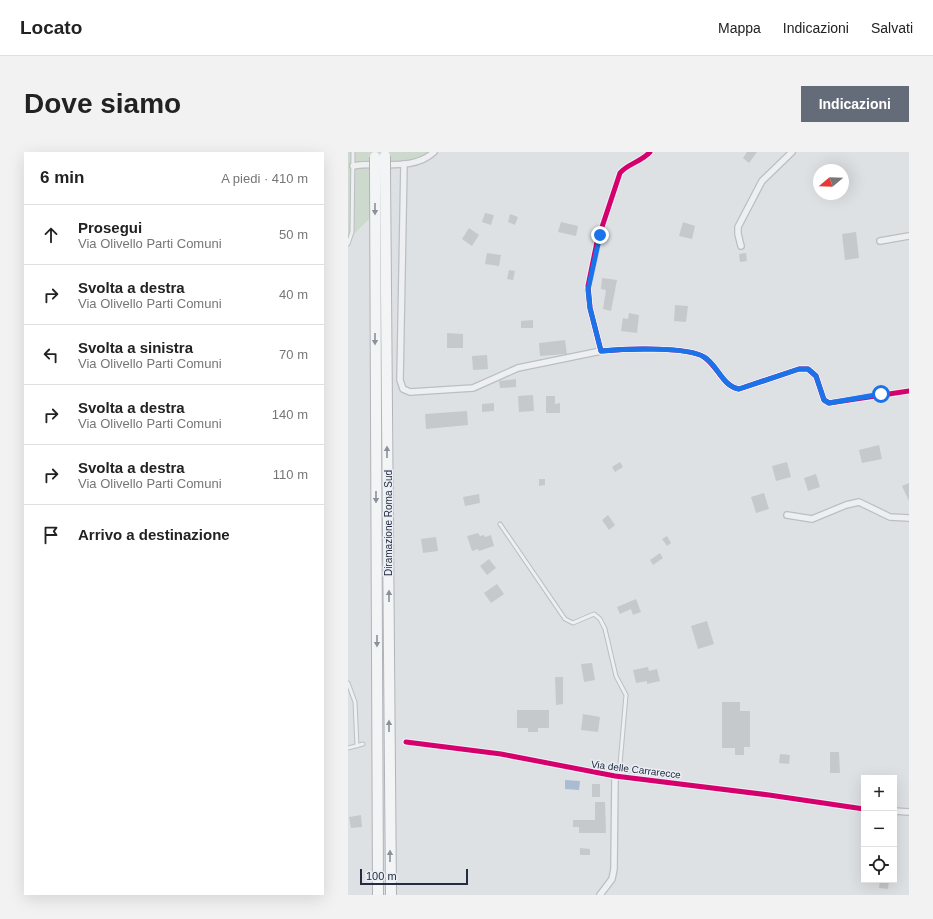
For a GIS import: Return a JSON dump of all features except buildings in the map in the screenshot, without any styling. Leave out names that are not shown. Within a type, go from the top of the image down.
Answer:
[{"type":"highway","name":"Diramazione Roma Sud","points":[[375,154],[380,170],[391,895]]},
{"type":"highway","name":"Diramazione Roma Sud","points":[[378,895],[380,170],[385,154]]},
{"type":"street","points":[[601,351],[588,294],[596,248],[620,173],[627,167],[642,160],[650,152]]},
{"type":"street","points":[[741,246],[738,227],[758,186],[768,174],[792,152]]},
{"type":"street","points":[[353,166],[418,162],[433,154]]},
{"type":"street","points":[[404,164],[400,380],[403,389],[410,392],[469,389],[522,367],[601,351],[642,348],[700,355],[710,361],[731,386],[739,389],[799,369],[808,369],[816,376],[824,400],[829,403],[909,391]]},
{"type":"street","points":[[880,241],[909,236]]},
{"type":"street","points":[[786,515],[812,519],[849,504],[859,502],[866,504],[890,517],[909,518]]},
{"type":"street","name":"Via delle Carrarecce","points":[[406,742],[501,754],[617,776],[768,794],[861,809]]},
{"type":"street","points":[[600,895],[612,879],[614,869],[617,776]]},
{"type":"street","points":[[897,811],[909,812]]},
{"type":"lane","points":[[348,244],[352,232],[353,152]]},
{"type":"lane","points":[[500,524],[565,619],[573,623],[594,614],[598,616],[603,623],[616,676],[626,699],[617,776]]},
{"type":"lane","points":[[348,683],[356,707],[357,746]]},
{"type":"lane","points":[[348,748],[363,744]]},
{"type":"shaded area","points":[[348,152],[434,152],[404,165],[385,170],[386,202],[348,240]]},
{"type":"water","points":[[565,780],[580,781],[579,790],[565,789]]},
{"type":"cycle path","points":[[650,152],[626,167],[620,173],[597,242],[588,286],[590,308],[601,351],[654,349],[684,351],[696,354],[709,361],[724,380],[733,387],[739,389],[799,369],[808,369],[816,376],[824,400],[829,403],[909,391]]},
{"type":"cycle path","points":[[406,742],[501,754],[615,776],[769,795],[861,809]]},
{"type":"route","points":[[600,235],[589,279],[588,297],[601,351],[642,348],[700,355],[710,361],[729,385],[739,389],[749,387],[773,377],[802,368],[808,369],[816,376],[822,396],[825,402],[829,403],[881,394]]}]
